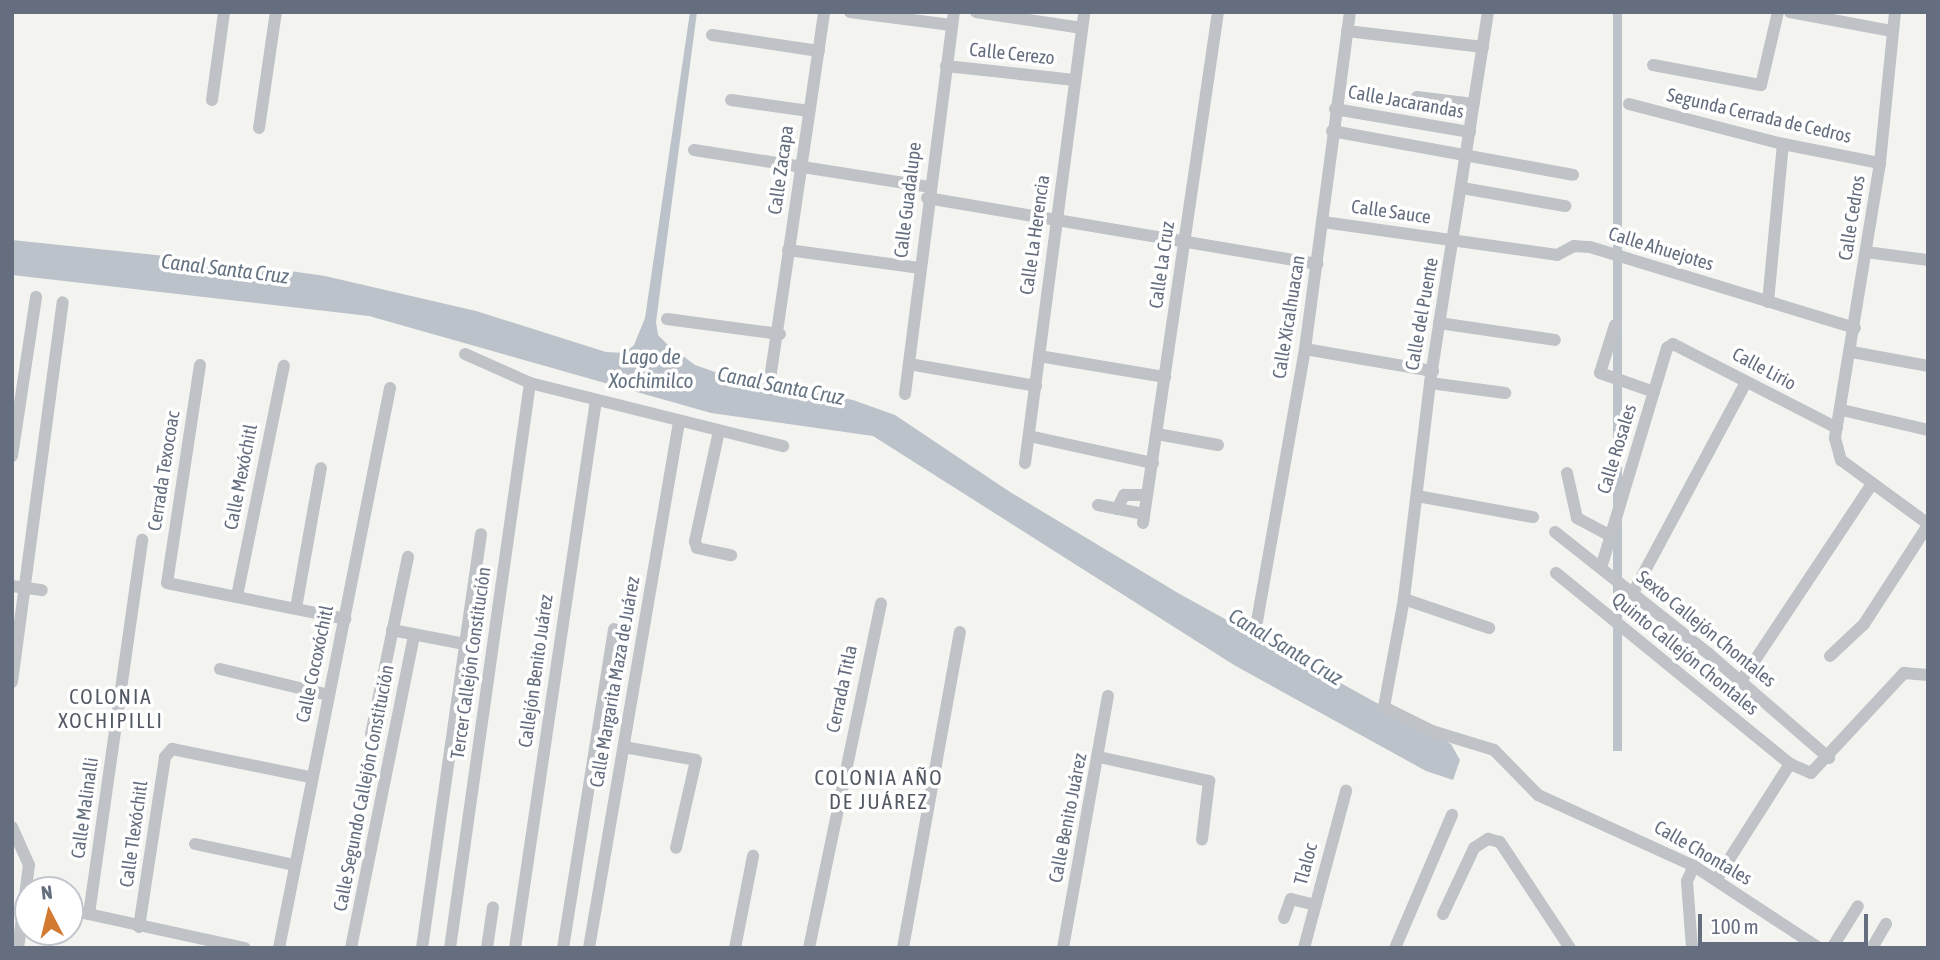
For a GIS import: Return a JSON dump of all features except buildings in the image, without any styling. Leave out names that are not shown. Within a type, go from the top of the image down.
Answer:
[{"type":"street","points":[[212,100],[224,12]]},
{"type":"street","points":[[259,128],[276,12]]},
{"type":"street","name":"Calle Zacapa","points":[[770,379],[780,334],[800,166],[824,12]]},
{"type":"street","points":[[850,12],[953,19]]},
{"type":"street","points":[[976,12],[1082,28]]},
{"type":"street","name":"Calle La Herencia","points":[[1025,463],[1084,12]]},
{"type":"street","name":"Calle La Cruz","points":[[1117,509],[1143,519],[1218,12]]},
{"type":"street","name":"Calle Xicalhuacan","points":[[1256,627],[1305,349],[1350,12]]},
{"type":"street","name":"Calle del Puente","points":[[1488,12],[1431,377],[1404,599],[1384,707],[1432,731],[1494,750],[1538,794],[1638,838]]},
{"type":"street","points":[[1653,65],[1761,85],[1778,12]]},
{"type":"street","points":[[1790,12],[1892,31]]},
{"type":"street","name":"Calle Cedros","points":[[1837,428],[1852,352],[1880,163],[1895,12]]},
{"type":"street","name":"Calle Guadalupe","points":[[905,394],[928,193],[953,19]]},
{"type":"street","points":[[1347,31],[1483,47]]},
{"type":"street","points":[[712,35],[820,51]]},
{"type":"street","name":"Calle Cerezo","points":[[946,66],[1074,80]]},
{"type":"street","points":[[1417,97],[1474,104]]},
{"type":"street","points":[[731,100],[809,111]]},
{"type":"street","name":"Segunda Cerrada de Cedros","points":[[1629,104],[1783,144],[1880,163]]},
{"type":"street","name":"Calle Jacarandas","points":[[1335,109],[1470,132]]},
{"type":"street","points":[[1332,131],[1466,159],[1573,175]]},
{"type":"street","points":[[1768,302],[1783,144]]},
{"type":"street","points":[[694,150],[800,166],[1058,219],[1186,239],[1317,264]]},
{"type":"street","points":[[1462,188],[1565,206]]},
{"type":"street","name":"Calle Sauce","points":[[1323,222],[1454,240]]},
{"type":"street","name":"Calle Ahuejotes","points":[[1454,240],[1557,256],[1574,246],[1590,247],[1855,328]]},
{"type":"street","points":[[789,250],[919,268]]},
{"type":"street","points":[[1866,252],[1928,260]]},
{"type":"street","points":[[12,456],[36,297]]},
{"type":"street","points":[[12,682],[63,302]]},
{"type":"street","points":[[667,319],[780,334]]},
{"type":"street","points":[[1439,323],[1555,340]]},
{"type":"street","points":[[1615,325],[1600,373],[1654,392]]},
{"type":"street","name":"Calle Rosales","points":[[1601,568],[1667,348],[1673,344]]},
{"type":"street","name":"Calle Lirio","points":[[1673,344],[1837,428]]},
{"type":"street","points":[[1305,349],[1505,393]]},
{"type":"street","points":[[1852,352],[1928,366]]},
{"type":"street","points":[[465,354],[530,383],[783,446]]},
{"type":"street","points":[[1039,356],[1165,377]]},
{"type":"street","points":[[909,364],[1036,386]]},
{"type":"street","name":"Cerrada Texocoac","points":[[200,365],[167,583],[237,596]]},
{"type":"street","name":"Calle Mexóchitl","points":[[237,596],[284,366]]},
{"type":"street","points":[[1633,593],[1746,382]]},
{"type":"street","name":"Tercer Callejón Constitución","points":[[450,948],[530,383]]},
{"type":"street","name":"Calle Cocoxóchitl","points":[[279,948],[310,777],[345,619],[390,388]]},
{"type":"street","name":"Callejón Benito Juárez","points":[[514,948],[596,400]]},
{"type":"street","points":[[1842,410],[1928,430]]},
{"type":"street","name":"Calle Margarita Maza de Juárez","points":[[589,948],[678,422]]},
{"type":"street","points":[[1830,656],[1864,624],[1928,524],[1841,460],[1837,452],[1837,428]]},
{"type":"street","points":[[719,431],[695,541],[697,548],[731,555]]},
{"type":"street","points":[[1157,434],[1218,445]]},
{"type":"street","points":[[1029,436],[1153,463]]},
{"type":"street","points":[[296,608],[321,468]]},
{"type":"street","points":[[1567,473],[1577,518],[1611,536]]},
{"type":"street","points":[[1741,681],[1872,484]]},
{"type":"street","points":[[1098,505],[1117,509],[1124,495],[1147,495]]},
{"type":"street","points":[[1417,496],[1533,517]]},
{"type":"street","name":"Sexto Callejón Chontales","points":[[1555,533],[1741,681],[1829,758]]},
{"type":"street","points":[[422,948],[481,534]]},
{"type":"street","name":"Calle Malinalli","points":[[89,914],[142,540]]},
{"type":"street","points":[[371,734],[408,556]]},
{"type":"street","name":"Quinto Callejón Chontales","points":[[1556,573],[1790,764],[1811,773],[1829,758]]},
{"type":"street","points":[[12,586],[42,590]]},
{"type":"street","points":[[237,596],[345,619]]},
{"type":"street","points":[[1404,599],[1489,628]]},
{"type":"street","name":"Cerrada Titla","points":[[809,948],[881,603]]},
{"type":"street","points":[[563,948],[614,629]]},
{"type":"street","points":[[392,630],[465,644]]},
{"type":"street","points":[[903,948],[960,632]]},
{"type":"street","name":"Calle Segundo Callejón Constitución","points":[[351,948],[414,636]]},
{"type":"street","points":[[220,669],[328,695]]},
{"type":"street","points":[[1829,758],[1904,674],[1928,675]]},
{"type":"street","name":"Calle Benito Juárez","points":[[1063,948],[1108,696]]},
{"type":"street","points":[[624,747],[696,760],[676,848]]},
{"type":"street","name":"Calle Tlexóchitl","points":[[139,927],[165,757],[172,749],[310,777]]},
{"type":"street","points":[[1099,757],[1209,781],[1202,840]]},
{"type":"street","points":[[1716,880],[1790,764]]},
{"type":"street","name":"Tlaloc","points":[[1304,948],[1346,791]]},
{"type":"street","points":[[1395,948],[1452,815]]},
{"type":"street","points":[[12,827],[28,857],[25,876]]},
{"type":"street","name":"Calle Chontales","points":[[1638,838],[1693,866],[1819,948]]},
{"type":"street","points":[[1443,914],[1474,848],[1488,839],[1500,842],[1570,948]]},
{"type":"street","points":[[195,844],[295,865]]},
{"type":"street","points":[[735,948],[753,856]]},
{"type":"street","points":[[1692,948],[1687,881],[1693,866]]},
{"type":"street","points":[[1284,918],[1291,899],[1315,905]]},
{"type":"street","points":[[1832,948],[1858,906]]},
{"type":"street","points":[[487,948],[493,907]]},
{"type":"street","points":[[84,913],[245,948]]},
{"type":"street","points":[[1872,948],[1886,924]]},
{"type":"water","name":"Lago de Xochimilco","points":[[690,12],[697,12],[656,322],[658,335],[695,365],[715,372],[853,400],[895,415],[1010,492],[1178,593],[1451,744],[1460,760],[1453,780],[1426,771],[1234,665],[873,436],[711,413],[369,316],[12,275],[12,240],[242,264],[325,276],[476,311],[606,352],[625,353],[634,345],[645,318]]},
{"type":"water","points":[[1613,12],[1622,12],[1622,751],[1613,751]]},
{"type":"district","name":"COLONIA XOCHIPILLI","points":[[111,708]]},
{"type":"district","name":"COLONIA AÑO DE JUÁREZ","points":[[879,789]]},
{"type":"water label","name":"Canal Santa Cruz","points":[[225,268]]},
{"type":"water label","name":"Canal Santa Cruz","points":[[781,385]]},
{"type":"water label","name":"Canal Santa Cruz","points":[[1286,646]]}]
